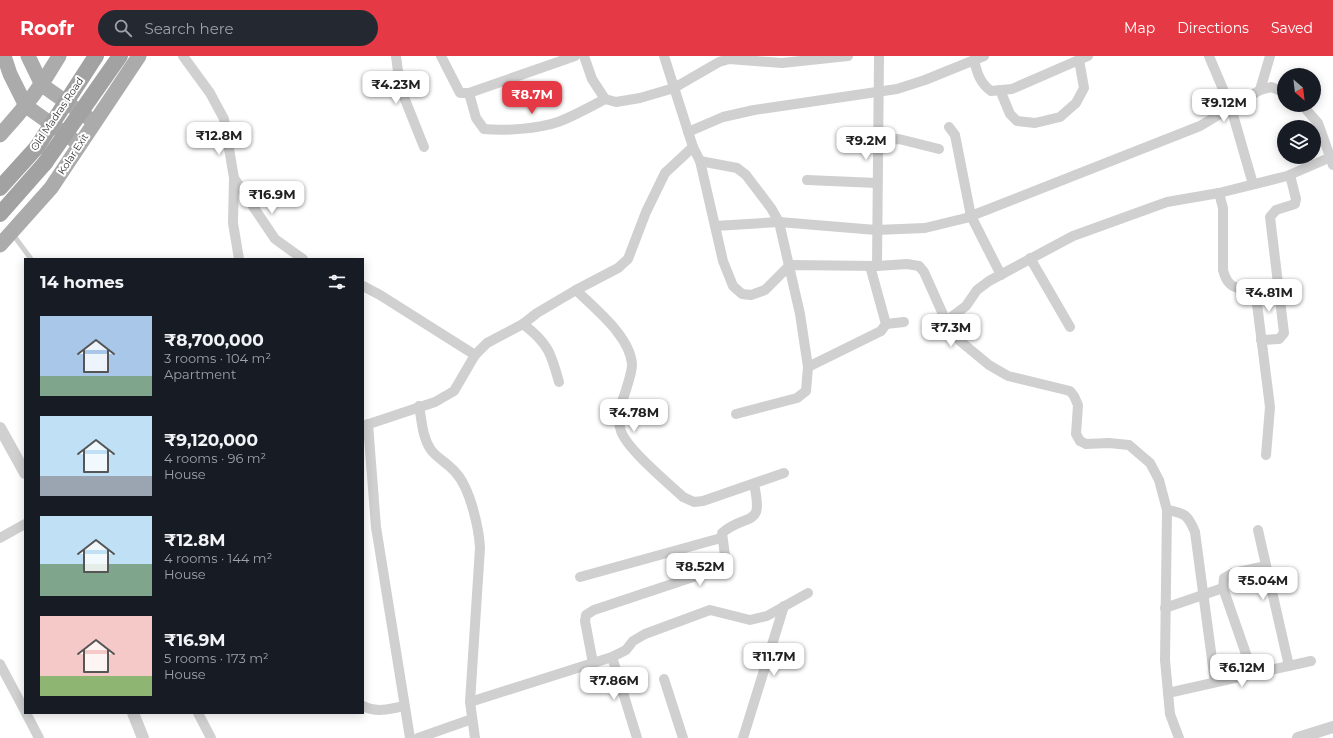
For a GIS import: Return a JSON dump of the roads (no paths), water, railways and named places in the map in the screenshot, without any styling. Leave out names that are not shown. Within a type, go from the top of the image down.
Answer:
[{"type":"highway","name":"Old Madras Road","points":[[0,188],[37,147],[96,56]]},
{"type":"highway","points":[[0,214],[45,163],[120,56]]},
{"type":"main road","points":[[4,56],[10,74],[26,106],[79,144]]},
{"type":"main road","points":[[28,56],[42,85],[94,122]]},
{"type":"main road","points":[[0,135],[26,106],[42,85],[59,56]]},
{"type":"main road","name":"Kolar Exit","points":[[0,245],[51,188],[139,56]]},
{"type":"street","points":[[183,56],[210,93],[224,119],[234,178],[233,223],[239,258]]},
{"type":"street","points":[[396,56],[400,87],[424,147]]},
{"type":"street","points":[[441,56],[460,93],[469,93],[575,56]]},
{"type":"street","points":[[584,56],[592,79],[605,98],[616,102],[674,88],[716,59],[742,59],[782,63],[848,56]]},
{"type":"street","points":[[664,56],[693,147],[700,161],[723,260],[733,286],[742,294],[751,295],[765,290],[790,265],[873,266],[908,264],[919,266],[924,272],[946,321],[960,341],[995,369],[1008,376],[1070,391],[1078,405],[1076,434],[1080,441],[1086,444],[1129,444],[1141,453],[1150,463],[1159,480],[1167,510],[1165,660],[1170,714],[1179,738]]},
{"type":"street","points":[[880,56],[876,230],[873,266],[886,324]]},
{"type":"street","points":[[688,132],[723,117],[754,110],[897,89],[925,80],[984,56]]},
{"type":"street","points":[[1209,56],[1231,108],[1253,184]]},
{"type":"street","points":[[1260,90],[1270,56]]},
{"type":"street","points":[[974,60],[978,74],[984,85],[991,91],[1000,90],[1012,89],[1083,58],[1084,88],[1076,102],[1060,117],[1035,123],[1017,121],[1010,114],[1000,90]]},
{"type":"street","points":[[715,226],[779,222],[876,230],[925,228],[971,216],[1200,126],[1260,90],[1271,87],[1277,89]]},
{"type":"street","points":[[469,93],[476,118],[484,128],[501,131],[556,123],[581,112],[605,98]]},
{"type":"street","points":[[946,321],[966,306],[977,290],[1001,274],[1073,236],[1167,202],[1219,193],[1290,175],[1332,161],[1318,123],[1308,112]]},
{"type":"street","points":[[949,127],[955,135],[971,216],[1001,274]]},
{"type":"street","points":[[878,140],[899,139],[939,149]]},
{"type":"street","points":[[410,738],[376,527],[366,425],[419,406],[435,402],[454,391],[475,355],[499,335],[523,324],[537,313],[576,290],[618,268],[628,259],[646,212],[665,173],[693,147]]},
{"type":"street","points":[[700,161],[737,168],[746,175],[771,208],[779,222],[790,265],[808,367],[806,391],[797,398],[736,414]]},
{"type":"street","points":[[1261,340],[1279,339],[1284,333],[1270,217],[1276,210],[1295,204],[1296,199],[1290,175]]},
{"type":"street","points":[[234,178],[275,239],[302,258]]},
{"type":"street","points":[[806,180],[877,184]]},
{"type":"street","points":[[1219,193],[1223,208],[1223,270],[1225,277],[1232,286],[1251,291],[1256,296],[1270,407],[1266,455]]},
{"type":"street","points":[[1030,258],[1070,327]]},
{"type":"street","points":[[364,287],[475,355]]},
{"type":"street","points":[[576,290],[618,333],[628,347],[632,363],[632,372],[618,415],[621,432],[630,448],[683,497],[694,502],[703,501],[784,473]]},
{"type":"street","points":[[808,367],[881,331],[886,324],[904,322]]},
{"type":"street","points":[[523,324],[539,336],[551,354],[559,382]]},
{"type":"street","points":[[419,406],[423,434],[432,450],[457,473],[465,490],[479,531],[480,548],[470,702],[475,738]]},
{"type":"street","points":[[0,428],[24,470]]},
{"type":"street","points":[[594,663],[585,621],[586,615],[594,610],[717,569],[726,563],[721,538],[722,533],[726,529],[751,517],[758,511],[754,484]]},
{"type":"street","points":[[1167,510],[1183,513],[1190,520],[1195,532],[1215,682]]},
{"type":"street","points":[[0,538],[24,525]]},
{"type":"street","points":[[1258,530],[1289,666]]},
{"type":"street","points":[[580,577],[721,538]]},
{"type":"street","points":[[1253,674],[1223,588],[1224,578],[1233,573],[1266,566]]},
{"type":"street","points":[[1166,608],[1223,588]]},
{"type":"street","points":[[470,702],[612,657],[626,650],[633,641],[645,634],[710,610],[750,620],[767,616],[808,593]]},
{"type":"street","points":[[743,738],[784,606]]},
{"type":"street","points":[[612,657],[637,738]]},
{"type":"street","points":[[1168,693],[1311,661]]},
{"type":"street","points":[[0,664],[24,708]]},
{"type":"street","points":[[664,679],[683,738]]},
{"type":"street","points":[[364,707],[368,709],[382,710],[404,706]]},
{"type":"street","points":[[27,714],[39,738]]},
{"type":"street","points":[[133,714],[144,738]]},
{"type":"street","points":[[199,714],[211,738]]},
{"type":"street","points":[[418,738],[472,720]]},
{"type":"street","points":[[1298,738],[1333,727]]},
{"type":"lane","points":[[11,232],[30,258]]}]
